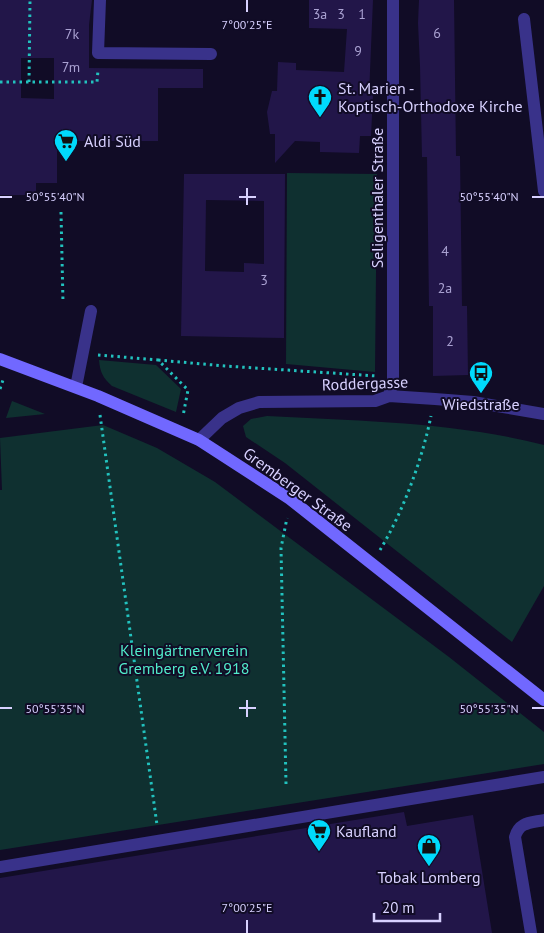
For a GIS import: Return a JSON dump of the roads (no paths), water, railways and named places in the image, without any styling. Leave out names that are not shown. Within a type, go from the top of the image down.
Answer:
[{"type":"street","points":[[100,0],[98,53],[211,54]]},
{"type":"street","name":"Seligenthaler Straße","points":[[389,396],[393,378],[393,0]]},
{"type":"street","points":[[524,19],[544,191]]},
{"type":"street","points":[[76,388],[91,311]]},
{"type":"street","name":"Gremberger Straße","points":[[0,360],[98,396],[200,440],[290,499],[544,700]]},
{"type":"street","name":"Roddergasse","points":[[200,440],[222,418],[239,408],[259,402],[375,402],[389,396],[474,402],[544,414]]},
{"type":"street","points":[[0,867],[544,777]]},
{"type":"street","points":[[531,933],[515,837],[517,829],[522,825],[544,820]]},
{"type":"place","name":"St. Marien - Koptisch-Orthodoxe Kirche","points":[[320,118]]},
{"type":"place","name":"Aldi Süd","points":[[66,162]]},
{"type":"place","name":"Wiedstraße","points":[[481,394]]},
{"type":"place","name":"Kaufland","points":[[319,852]]},
{"type":"place","name":"Tobak Lomberg","points":[[429,867]]},
{"type":"park label","name":"Kleingärtnerverein Gremberg e.V. 1918","points":[[184,659]]}]
